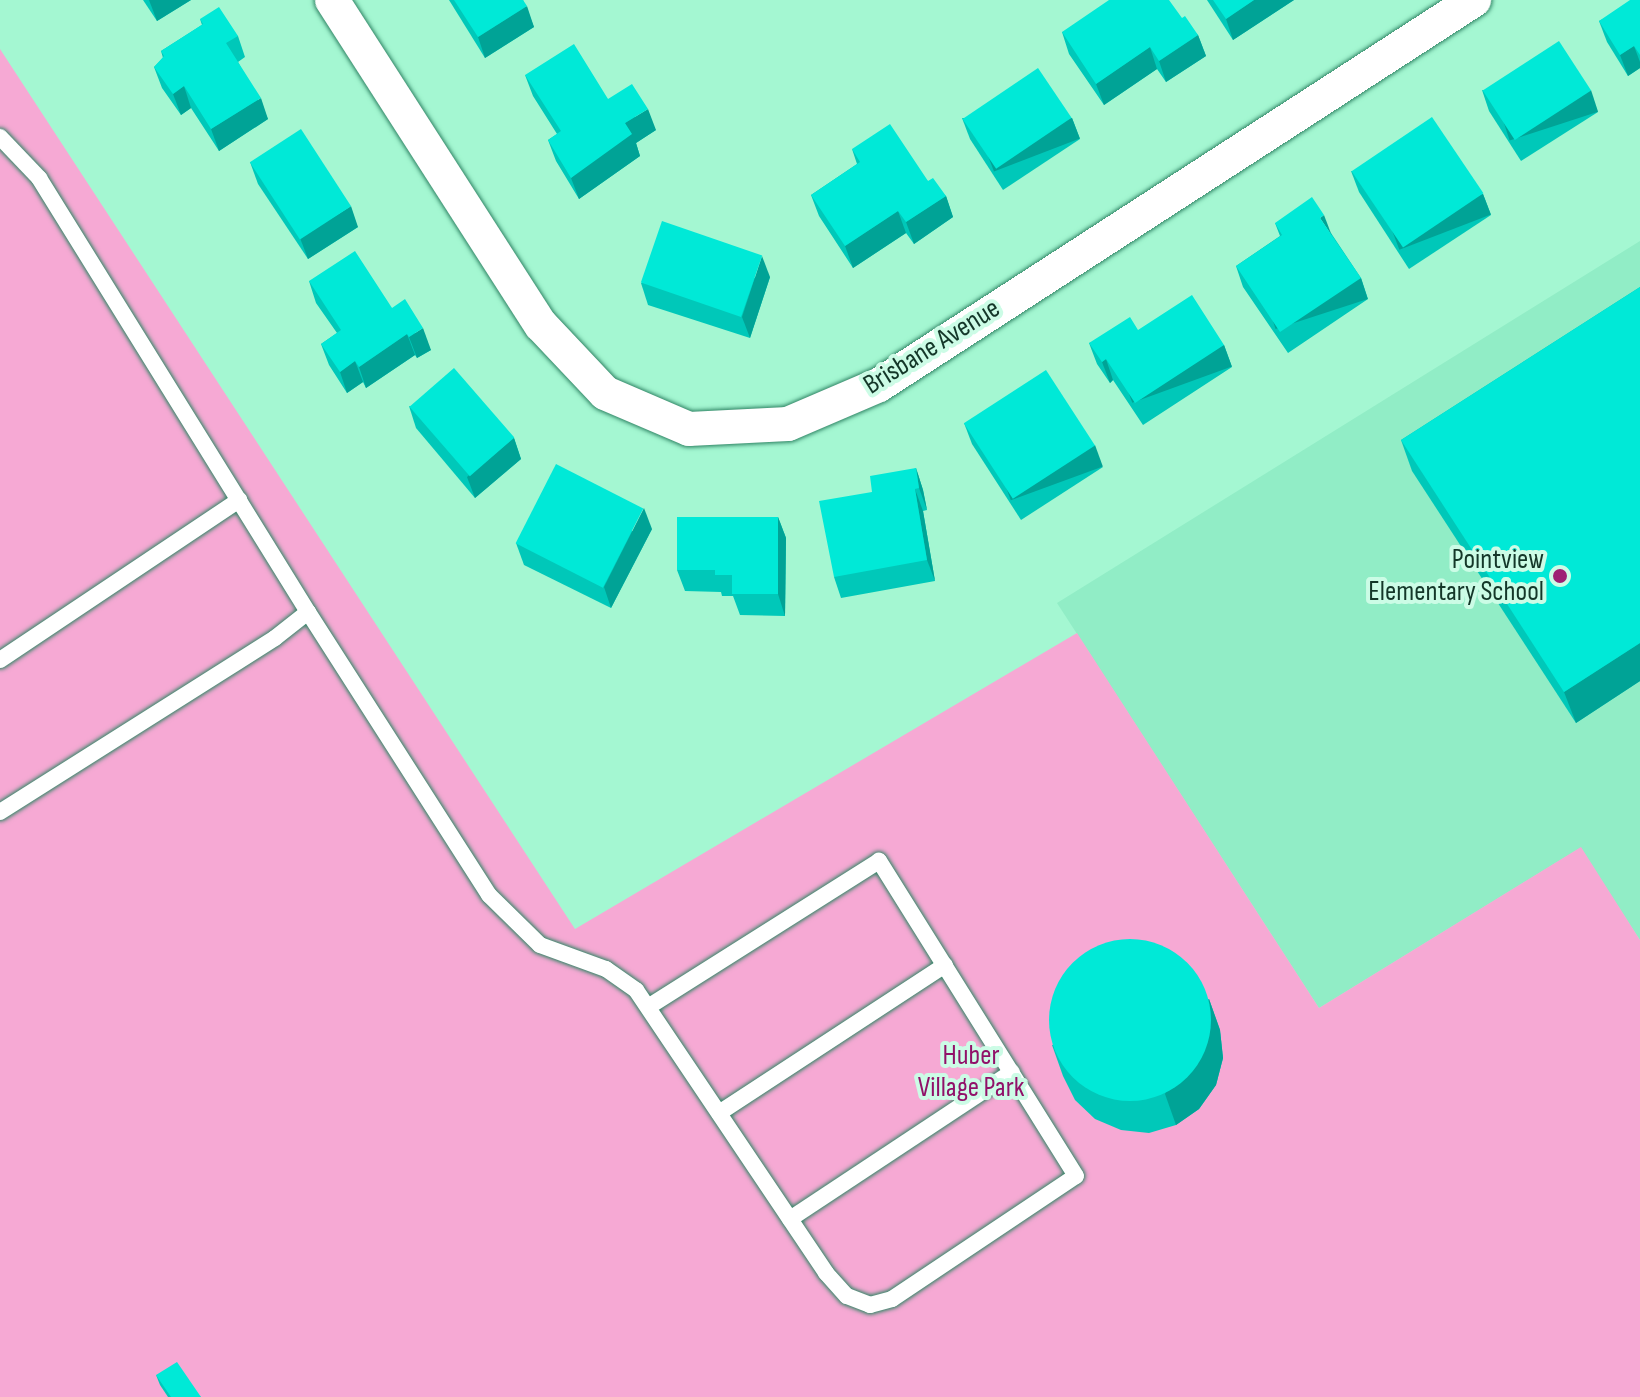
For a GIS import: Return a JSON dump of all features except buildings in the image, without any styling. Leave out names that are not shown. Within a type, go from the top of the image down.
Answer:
[{"type":"street","name":"Brisbane Avenue","points":[[332,0],[541,325],[605,393],[689,429],[788,424],[879,385],[1474,0]]},
{"type":"lane","points":[[0,137],[39,178],[308,612],[489,895],[540,945],[606,969],[636,990],[826,1273],[847,1296],[870,1305],[892,1299],[1076,1176],[879,861],[648,1007]]},
{"type":"lane","points":[[0,660],[239,500]]},
{"type":"lane","points":[[0,812],[275,638],[308,612]]},
{"type":"lane","points":[[719,1113],[945,965]]},
{"type":"lane","points":[[790,1219],[1012,1072]]},
{"type":"shaded area","points":[[1640,241],[1640,940],[1580,848],[1319,1008],[1057,603]]},
{"type":"green space","name":"Huber Village Park","points":[[0,49],[575,929],[1077,633],[1319,1008],[1581,847],[1640,940],[1640,1397],[0,1397]]},
{"type":"place","name":"Pointview Elementary School","points":[[1560,576]]}]
